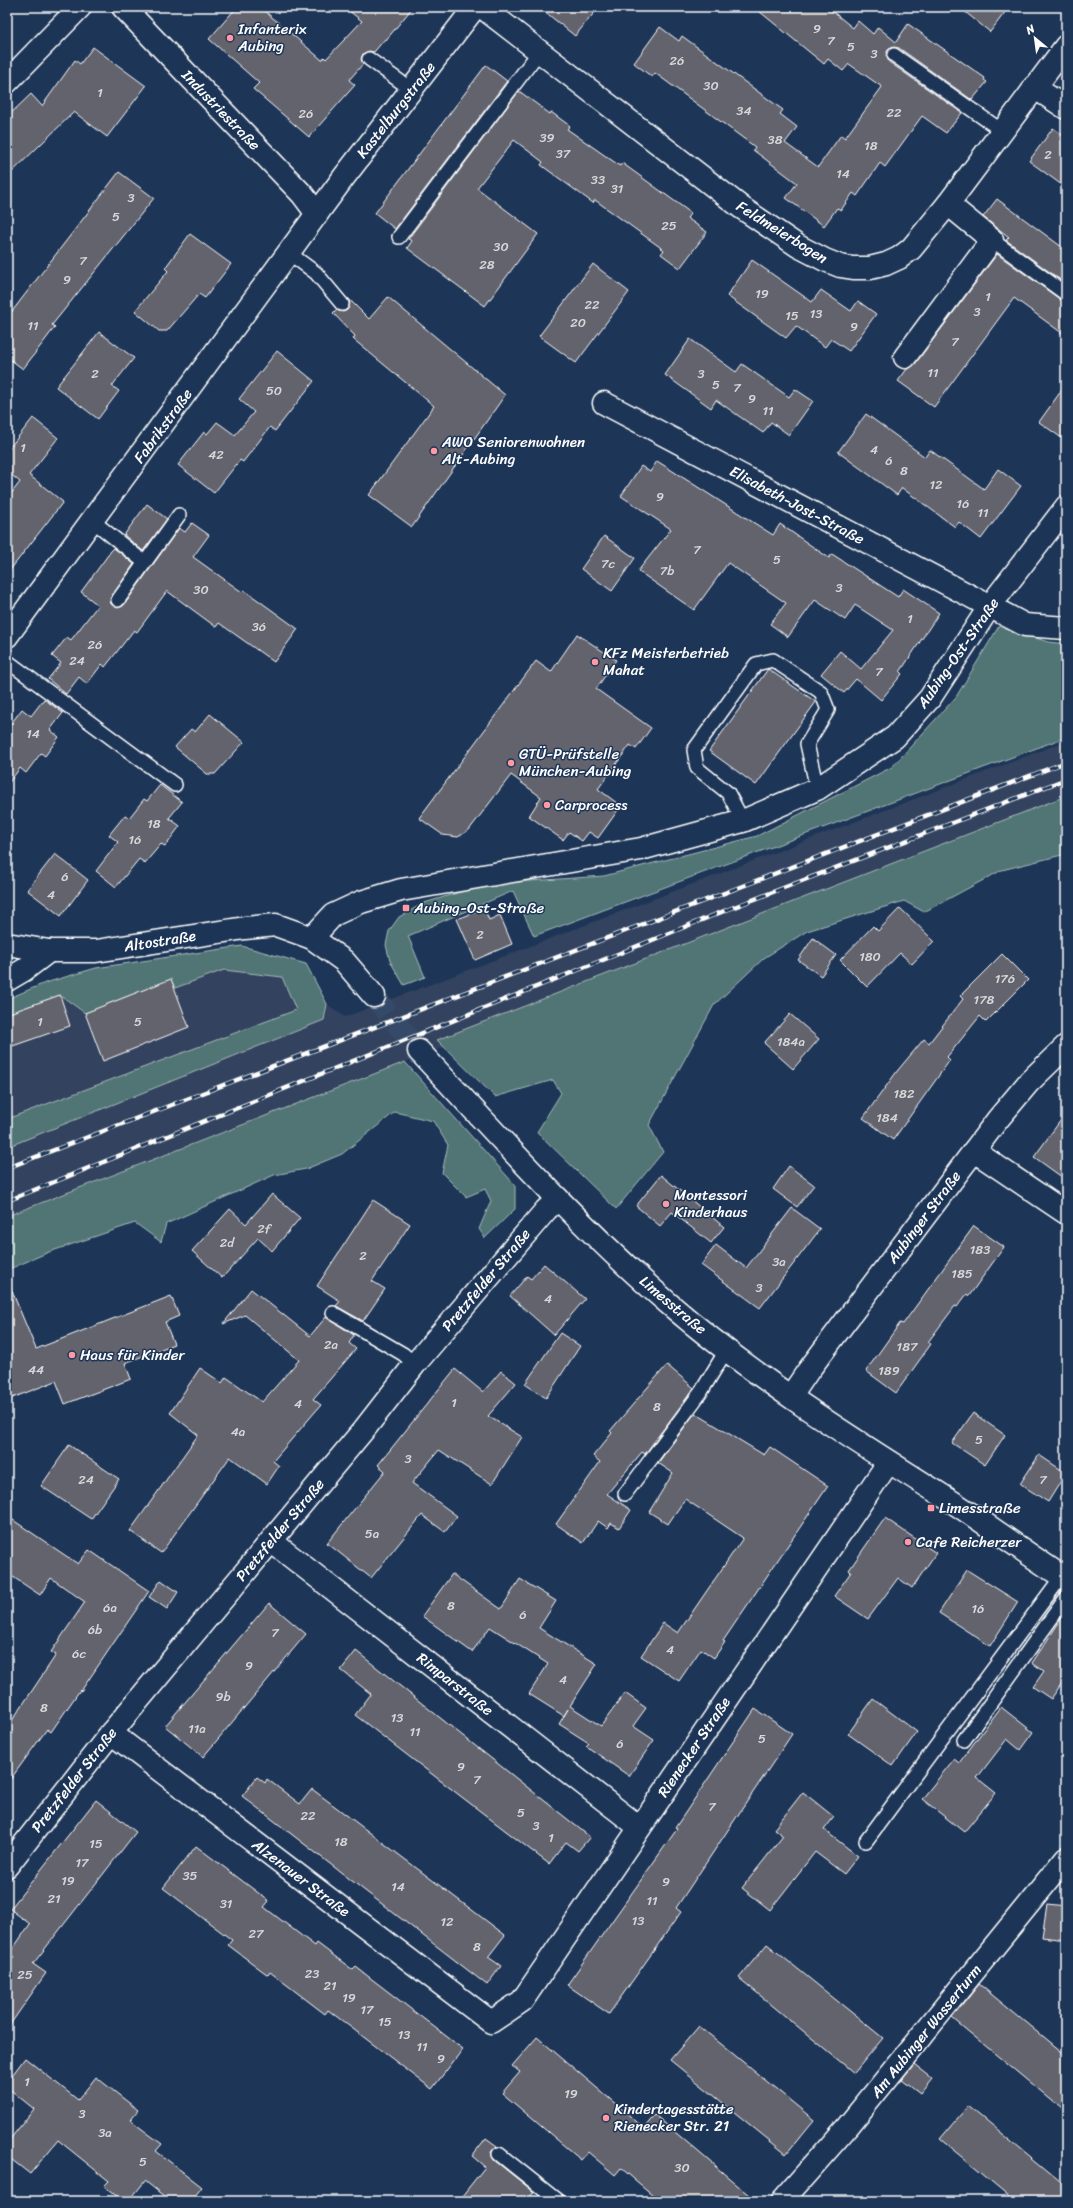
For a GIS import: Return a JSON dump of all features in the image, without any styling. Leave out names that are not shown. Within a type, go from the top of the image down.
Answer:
[{"type":"street","points":[[7,82],[80,7]]},
{"type":"street","name":"Industriestraße","points":[[123,7],[302,194],[317,214]]},
{"type":"street","name":"Kastelburgstraße","points":[[317,214],[475,7]]},
{"type":"street","name":"Feldmeierbogen","points":[[482,7],[742,208],[798,246],[840,266],[870,268],[899,258],[911,249],[948,204],[1066,46]]},
{"type":"street","points":[[1034,87],[1066,108]]},
{"type":"street","points":[[906,357],[992,240],[948,204]]},
{"type":"street","name":"Fabrikstraße","points":[[7,636],[30,603],[93,521],[317,214]]},
{"type":"street","name":"Elisabeth-Jost-Straße","points":[[604,403],[1024,625],[1066,628]]},
{"type":"street","name":"Aubing-Ost-Straße","points":[[312,938],[333,915],[362,902],[401,890],[641,849],[743,821],[817,790],[895,737],[930,698],[990,606],[1066,507]]},
{"type":"street","name":"Altostraße","points":[[7,944],[48,951],[96,951],[245,928],[276,925],[312,938]]},
{"type":"street","points":[[312,938],[344,961],[374,996]]},
{"type":"street","points":[[7,980],[24,970],[48,951]]},
{"type":"street","name":"Aubinger Straße","points":[[791,1396],[808,1371],[974,1151],[1029,1082],[1066,1046]]},
{"type":"street","name":"Limesstraße","points":[[420,1051],[558,1198],[612,1252],[669,1304],[791,1396],[888,1463],[952,1502],[1064,1578]]},
{"type":"street","points":[[974,1151],[1066,1214]]},
{"type":"street","name":"Pretzfelder Straße","points":[[7,1866],[111,1733],[366,1427],[415,1364],[546,1210],[558,1198]]},
{"type":"street","name":"Rienecker Straße","points":[[491,2022],[522,2001],[888,1463]]},
{"type":"street","name":"Rimparstraße","points":[[271,1541],[639,1827]]},
{"type":"street","name":"Alzenauer Straße","points":[[111,1733],[491,2022]]},
{"type":"street","name":"Am Aubinger Wasserturm","points":[[782,2201],[848,2126],[1066,1858]]},
{"type":"lane","points":[[399,237],[539,52]]},
{"type":"lane","points":[[894,56],[1002,131]]},
{"type":"lane","points":[[369,58],[412,90]]},
{"type":"lane","points":[[992,240],[1066,294]]},
{"type":"lane","points":[[289,253],[316,273],[342,304]]},
{"type":"lane","points":[[118,600],[179,515]]},
{"type":"lane","points":[[93,521],[144,562]]},
{"type":"lane","points":[[743,821],[728,793],[697,768],[694,750],[756,664],[773,660],[821,692],[828,710],[806,744],[817,790]]},
{"type":"lane","points":[[7,661],[175,785]]},
{"type":"lane","points":[[333,1313],[403,1354],[415,1364]]},
{"type":"lane","points":[[625,1494],[701,1392],[727,1349]]},
{"type":"lane","points":[[866,1841],[1064,1578]]},
{"type":"lane","points":[[964,1740],[1066,1598]]},
{"type":"lane","points":[[498,2154],[558,2201]]},
{"type":"shaded area","points":[[1066,741],[1066,807],[7,1216],[7,1002],[241,948],[295,972],[327,1004],[345,1017]]},
{"type":"green space","points":[[999,626],[1048,642],[1066,644],[1066,737],[534,936],[513,891],[408,936],[425,977],[404,985],[390,961],[386,945],[389,931],[399,917],[424,903],[477,887],[515,882],[604,876],[757,836],[892,767],[956,697]]},
{"type":"green space","points":[[1066,796],[1066,854],[1002,870],[924,912],[904,901],[807,931],[764,958],[714,1005],[649,1125],[663,1152],[616,1209],[537,1132],[561,1093],[553,1080],[495,1097],[437,1040]]},
{"type":"green space","points":[[242,946],[306,964],[327,1004],[324,1020],[7,1147],[7,1119],[296,1010],[282,977],[224,970],[175,988],[171,980],[85,1013],[60,995],[7,1014],[7,999],[45,983],[96,968]]},
{"type":"green space","points":[[405,1062],[515,1185],[515,1209],[485,1238],[479,1229],[491,1201],[485,1189],[466,1197],[442,1173],[448,1145],[433,1121],[395,1112],[342,1154],[306,1169],[274,1175],[166,1224],[161,1242],[135,1223],[49,1252],[7,1270],[7,1216]]},
{"type":"building","points":[[237,7],[260,7],[322,60],[324,57],[326,59],[362,21],[344,7],[413,7],[386,40],[385,39],[374,52],[369,51],[363,54],[361,59],[363,64],[349,80],[355,85],[309,137],[253,89],[259,83],[209,39]]},
{"type":"building","points":[[539,7],[599,7],[575,36]]},
{"type":"building","points":[[754,7],[827,7],[853,28],[858,21],[873,34],[878,27],[896,42],[908,24],[985,78],[984,80],[987,82],[972,100],[899,48],[894,47],[888,50],[886,55],[889,62],[962,113],[946,133],[922,116],[885,167],[880,163],[857,196],[853,193],[841,210],[837,208],[824,226],[786,198],[797,183],[753,150],[755,147],[655,73],[652,77],[634,63],[660,27],[679,41],[682,36],[783,110],[780,114],[797,127],[785,143],[818,167],[841,135],[845,138],[882,87],[849,64],[843,71],[828,59],[824,64]]},
{"type":"building","points":[[959,7],[1009,7],[990,32]]},
{"type":"building","points":[[93,47],[146,86],[107,137],[74,112],[7,177],[7,117],[31,94],[42,106],[75,60],[80,64]]},
{"type":"building","points":[[486,65],[507,81],[395,229],[375,213]]},
{"type":"building","points":[[519,91],[550,114],[551,112],[570,126],[567,129],[620,166],[622,163],[691,213],[687,218],[707,232],[680,268],[661,254],[664,250],[595,200],[593,203],[541,165],[543,162],[514,140],[477,188],[538,234],[485,306],[407,248],[412,241],[408,239]]},
{"type":"building","points":[[1053,128],[1066,137],[1066,188],[1029,161]]},
{"type":"building","points":[[119,172],[154,198],[52,325],[55,327],[23,369],[7,357],[7,318]]},
{"type":"building","points":[[997,199],[1066,250],[1066,284],[1006,240],[1009,237],[983,217]]},
{"type":"building","points":[[190,234],[231,264],[205,298],[199,294],[167,331],[159,331],[135,311],[168,271],[165,268]]},
{"type":"building","points":[[997,254],[1061,300],[1066,302],[1066,336],[1014,298],[934,407],[898,381],[907,369],[915,364]]},
{"type":"building","points":[[752,260],[812,302],[821,290],[851,311],[858,301],[876,314],[849,351],[831,339],[825,347],[796,326],[786,338],[727,296]]},
{"type":"building","points":[[593,264],[629,292],[576,363],[539,336]]},
{"type":"building","name":"AWO Seniorenwohnen Alt-Aubing","points":[[388,297],[505,395],[412,527],[369,495],[434,406],[353,339],[355,336],[333,313],[336,310],[343,312],[347,310],[350,303],[348,298],[369,319]]},
{"type":"building","points":[[99,332],[134,358],[112,386],[119,391],[98,419],[56,387]]},
{"type":"building","points":[[690,339],[736,372],[742,364],[789,397],[795,389],[813,401],[789,435],[771,422],[763,433],[716,400],[711,408],[665,375]]},
{"type":"building","points":[[277,351],[314,381],[275,431],[270,427],[243,462],[240,460],[214,493],[178,465],[204,432],[207,434],[217,422],[235,435],[254,412],[239,399]]},
{"type":"building","points":[[1066,384],[1066,441],[1039,422]]},
{"type":"building","points":[[866,414],[925,457],[930,450],[984,489],[998,469],[1021,486],[981,539],[959,522],[955,527],[902,488],[897,495],[838,452]]},
{"type":"building","points":[[33,418],[58,438],[29,475],[63,502],[7,574],[7,499],[20,482],[7,471],[7,451]]},
{"type":"building","points":[[657,461],[773,535],[780,524],[829,558],[832,554],[898,597],[903,589],[939,613],[900,672],[902,674],[881,700],[856,679],[844,693],[821,674],[840,651],[861,669],[893,630],[855,605],[845,620],[815,600],[788,637],[770,624],[786,603],[728,563],[694,610],[638,571],[671,529],[621,496],[641,466],[650,472]]},
{"type":"building","points":[[147,504],[167,519],[143,551],[124,535]]},
{"type":"building","points":[[192,523],[209,535],[193,557],[242,592],[244,590],[298,629],[274,662],[219,623],[216,627],[167,591],[137,632],[134,630],[105,667],[102,664],[87,684],[79,677],[66,694],[48,679],[61,663],[52,656],[67,637],[71,640],[98,605],[81,592],[111,551],[114,548],[134,564],[110,599],[111,604],[118,608],[124,605],[179,528],[185,532]]},
{"type":"building","points":[[604,536],[635,558],[612,591],[581,569]]},
{"type":"building","points":[[577,634],[616,660],[596,689],[651,728],[636,749],[630,745],[598,789],[621,806],[598,838],[589,832],[582,841],[569,832],[563,840],[529,816],[541,797],[511,775],[469,830],[458,837],[443,835],[419,818],[536,661],[551,672]]},
{"type":"building","points":[[768,669],[816,702],[756,785],[709,751]]},
{"type":"building","points":[[44,699],[63,713],[50,730],[59,737],[45,756],[41,753],[26,773],[20,768],[7,785],[7,729],[22,709],[31,716]]},
{"type":"building","points":[[210,714],[244,742],[215,774],[207,774],[175,747],[191,729],[195,732]]},
{"type":"building","points":[[160,785],[182,802],[169,818],[180,826],[165,846],[161,844],[145,863],[139,859],[116,887],[96,871],[118,842],[109,835],[125,815],[129,818],[144,799],[147,801]]},
{"type":"building","points":[[55,854],[88,880],[61,916],[27,890]]},
{"type":"building","points":[[484,908],[489,920],[500,915],[512,944],[475,960],[457,919]]},
{"type":"building","points":[[900,908],[934,941],[912,964],[900,953],[867,987],[840,960],[873,926],[878,931]]},
{"type":"building","points":[[813,938],[836,955],[821,976],[798,960]]},
{"type":"building","points":[[1002,954],[1028,980],[986,1022],[980,1016],[947,1057],[950,1060],[893,1140],[863,1118],[898,1070],[924,1039],[929,1043],[963,999],[960,996]]},
{"type":"building","points":[[171,979],[189,1027],[103,1061],[85,1013]]},
{"type":"building","points":[[60,995],[70,1026],[7,1048],[7,1014]]},
{"type":"building","points":[[790,1014],[819,1039],[793,1069],[764,1043]]},
{"type":"building","points":[[1066,1113],[1066,1180],[1034,1157]]},
{"type":"building","points":[[789,1166],[814,1185],[797,1207],[773,1189]]},
{"type":"building","points":[[661,1175],[724,1227],[711,1243],[672,1212],[660,1226],[636,1206]]},
{"type":"building","points":[[272,1194],[300,1218],[272,1251],[258,1238],[222,1278],[192,1251],[230,1209],[246,1224]]},
{"type":"building","points":[[373,1200],[410,1224],[372,1281],[385,1289],[363,1321],[336,1306],[340,1301],[317,1286]]},
{"type":"building","points":[[792,1208],[820,1229],[760,1308],[701,1265],[716,1245],[746,1268]]},
{"type":"building","points":[[974,1226],[1004,1247],[969,1296],[967,1294],[957,1307],[955,1306],[928,1342],[931,1344],[896,1393],[866,1371],[900,1323],[903,1324]]},
{"type":"building","points":[[544,1264],[585,1299],[554,1335],[510,1296],[527,1276],[531,1279]]},
{"type":"building","points":[[7,1279],[36,1349],[171,1296],[179,1316],[165,1322],[174,1344],[125,1363],[131,1379],[65,1404],[56,1381],[7,1400]]},
{"type":"building","points":[[251,1289],[310,1336],[326,1317],[354,1335],[349,1343],[356,1349],[313,1399],[321,1405],[273,1461],[279,1466],[267,1484],[230,1457],[161,1553],[130,1531],[198,1435],[170,1413],[200,1368],[222,1383],[226,1377],[262,1402],[299,1360],[245,1315],[223,1324]]},
{"type":"building","points":[[560,1333],[580,1346],[546,1398],[525,1384]]},
{"type":"building","points":[[667,1365],[694,1388],[645,1454],[642,1452],[607,1494],[631,1510],[619,1528],[611,1523],[608,1528],[598,1521],[583,1543],[556,1524],[600,1462],[593,1456],[612,1433],[610,1431]]},
{"type":"building","points":[[455,1369],[483,1392],[501,1371],[516,1383],[488,1416],[522,1437],[492,1484],[439,1450],[412,1483],[457,1516],[445,1532],[422,1515],[371,1578],[327,1543],[385,1471],[378,1465]]},
{"type":"building","points":[[695,1413],[764,1455],[770,1447],[828,1486],[723,1641],[725,1642],[714,1658],[701,1649],[679,1681],[641,1656],[663,1623],[678,1633],[743,1538],[685,1499],[668,1524],[649,1512],[673,1473],[658,1463]]},
{"type":"building","points":[[973,1413],[1005,1435],[985,1465],[952,1443]]},
{"type":"building","points":[[69,1445],[119,1479],[91,1519],[41,1486]]},
{"type":"building","points":[[1039,1455],[1066,1473],[1048,1502],[1020,1484]]},
{"type":"building","points":[[7,1516],[78,1564],[89,1550],[149,1591],[81,1691],[80,1690],[51,1732],[47,1729],[7,1784],[7,1728],[56,1655],[51,1652],[85,1602],[51,1578],[40,1595],[7,1573]]},
{"type":"building","points":[[885,1518],[936,1553],[912,1588],[898,1578],[868,1619],[834,1596],[851,1572],[849,1570]]},
{"type":"building","points":[[967,1570],[1018,1602],[990,1646],[939,1613]]},
{"type":"building","points":[[452,1574],[501,1609],[520,1579],[556,1601],[539,1628],[597,1664],[570,1706],[601,1726],[625,1693],[646,1708],[633,1726],[654,1740],[629,1776],[586,1746],[589,1743],[559,1724],[564,1716],[529,1694],[548,1664],[490,1627],[472,1652],[422,1616]]},
{"type":"building","points":[[161,1580],[178,1592],[167,1609],[149,1597]]},
{"type":"building","points":[[269,1603],[306,1634],[203,1757],[165,1726]]},
{"type":"building","points":[[1066,1612],[1066,1685],[1062,1683],[1051,1699],[1033,1687],[1044,1671],[1032,1663]]},
{"type":"building","points":[[356,1651],[590,1837],[578,1851],[566,1842],[549,1864],[355,1715],[371,1694],[341,1670]]},
{"type":"building","points":[[873,1699],[917,1732],[893,1766],[848,1734]]},
{"type":"building","points":[[1001,1707],[1033,1732],[1020,1750],[1007,1739],[977,1778],[996,1793],[964,1832],[922,1799],[954,1759],[959,1763]]},
{"type":"building","points":[[755,1709],[792,1734],[676,1908],[681,1912],[609,2014],[567,1985],[677,1829],[675,1828]]},
{"type":"building","points":[[257,1777],[265,1783],[267,1779],[300,1804],[312,1789],[505,1935],[488,1957],[501,1966],[487,1985],[242,1796]]},
{"type":"building","points":[[803,1792],[834,1817],[824,1830],[858,1856],[844,1874],[815,1852],[770,1910],[742,1888],[783,1836],[774,1829]]},
{"type":"building","points":[[96,1800],[136,1832],[33,1964],[46,1973],[7,2029],[7,1967],[14,1956],[10,1953],[30,1924],[10,1909]]},
{"type":"building","points":[[196,1846],[269,1901],[264,1907],[315,1946],[317,1943],[353,1970],[356,1967],[463,2049],[432,2089],[328,2010],[325,2014],[270,1972],[268,1975],[228,1945],[232,1940],[163,1888]]},
{"type":"building","points":[[1047,1904],[1066,1906],[1066,1940],[1042,1937]]},
{"type":"building","points":[[767,1944],[883,2038],[854,2073],[739,1978]]},
{"type":"building","points":[[979,1984],[1066,2056],[1066,2113],[952,2018]]},
{"type":"building","points":[[699,2026],[814,2120],[786,2154],[670,2060]]},
{"type":"building","points":[[537,2037],[644,2128],[655,2115],[756,2201],[660,2201],[621,2168],[615,2175],[588,2152],[581,2160],[502,2093],[520,2072],[512,2066]]},
{"type":"building","points":[[25,2058],[78,2100],[96,2077],[138,2110],[130,2120],[162,2144],[156,2151],[202,2187],[191,2201],[170,2201],[145,2181],[129,2201],[123,2201],[104,2186],[109,2181],[58,2140],[30,2174],[7,2156],[7,2143],[34,2109],[7,2087],[7,2082]]},
{"type":"building","points":[[914,2064],[932,2078],[920,2093],[902,2079]]},
{"type":"building","points":[[968,2106],[1066,2187],[1066,2201],[1015,2201],[940,2139]]},
{"type":"building","points":[[486,2138],[497,2146],[491,2152],[494,2160],[534,2192],[527,2201],[458,2201],[485,2167],[472,2156]]},
{"type":"tunnel","points":[[374,996],[419,1051]]},
{"type":"railway","points":[[7,1168],[1066,762]]},
{"type":"railway","points":[[7,1201],[729,909],[1066,779]]},
{"type":"place","name":"Infanterix Aubing","points":[[230,38]]},
{"type":"place","name":"AWO Seniorenwohnen Alt-Aubing","points":[[434,451]]},
{"type":"place","name":"KFz Meisterbetrieb Mahat","points":[[595,662]]},
{"type":"place","name":"GTÜ-Prüfstelle München-Aubing","points":[[511,763]]},
{"type":"place","name":"Carprocess","points":[[547,805]]},
{"type":"place","name":"Aubing-Ost-Straße","points":[[406,908]]},
{"type":"place","name":"Montessori Kinderhaus","points":[[666,1204]]},
{"type":"place","name":"Haus für Kinder","points":[[72,1355]]},
{"type":"place","name":"Limesstraße","points":[[931,1508]]},
{"type":"place","name":"Cafe Reicherzer","points":[[908,1542]]},
{"type":"place","name":"Kindertagesstätte Rienecker Str. 21","points":[[606,2118]]}]
